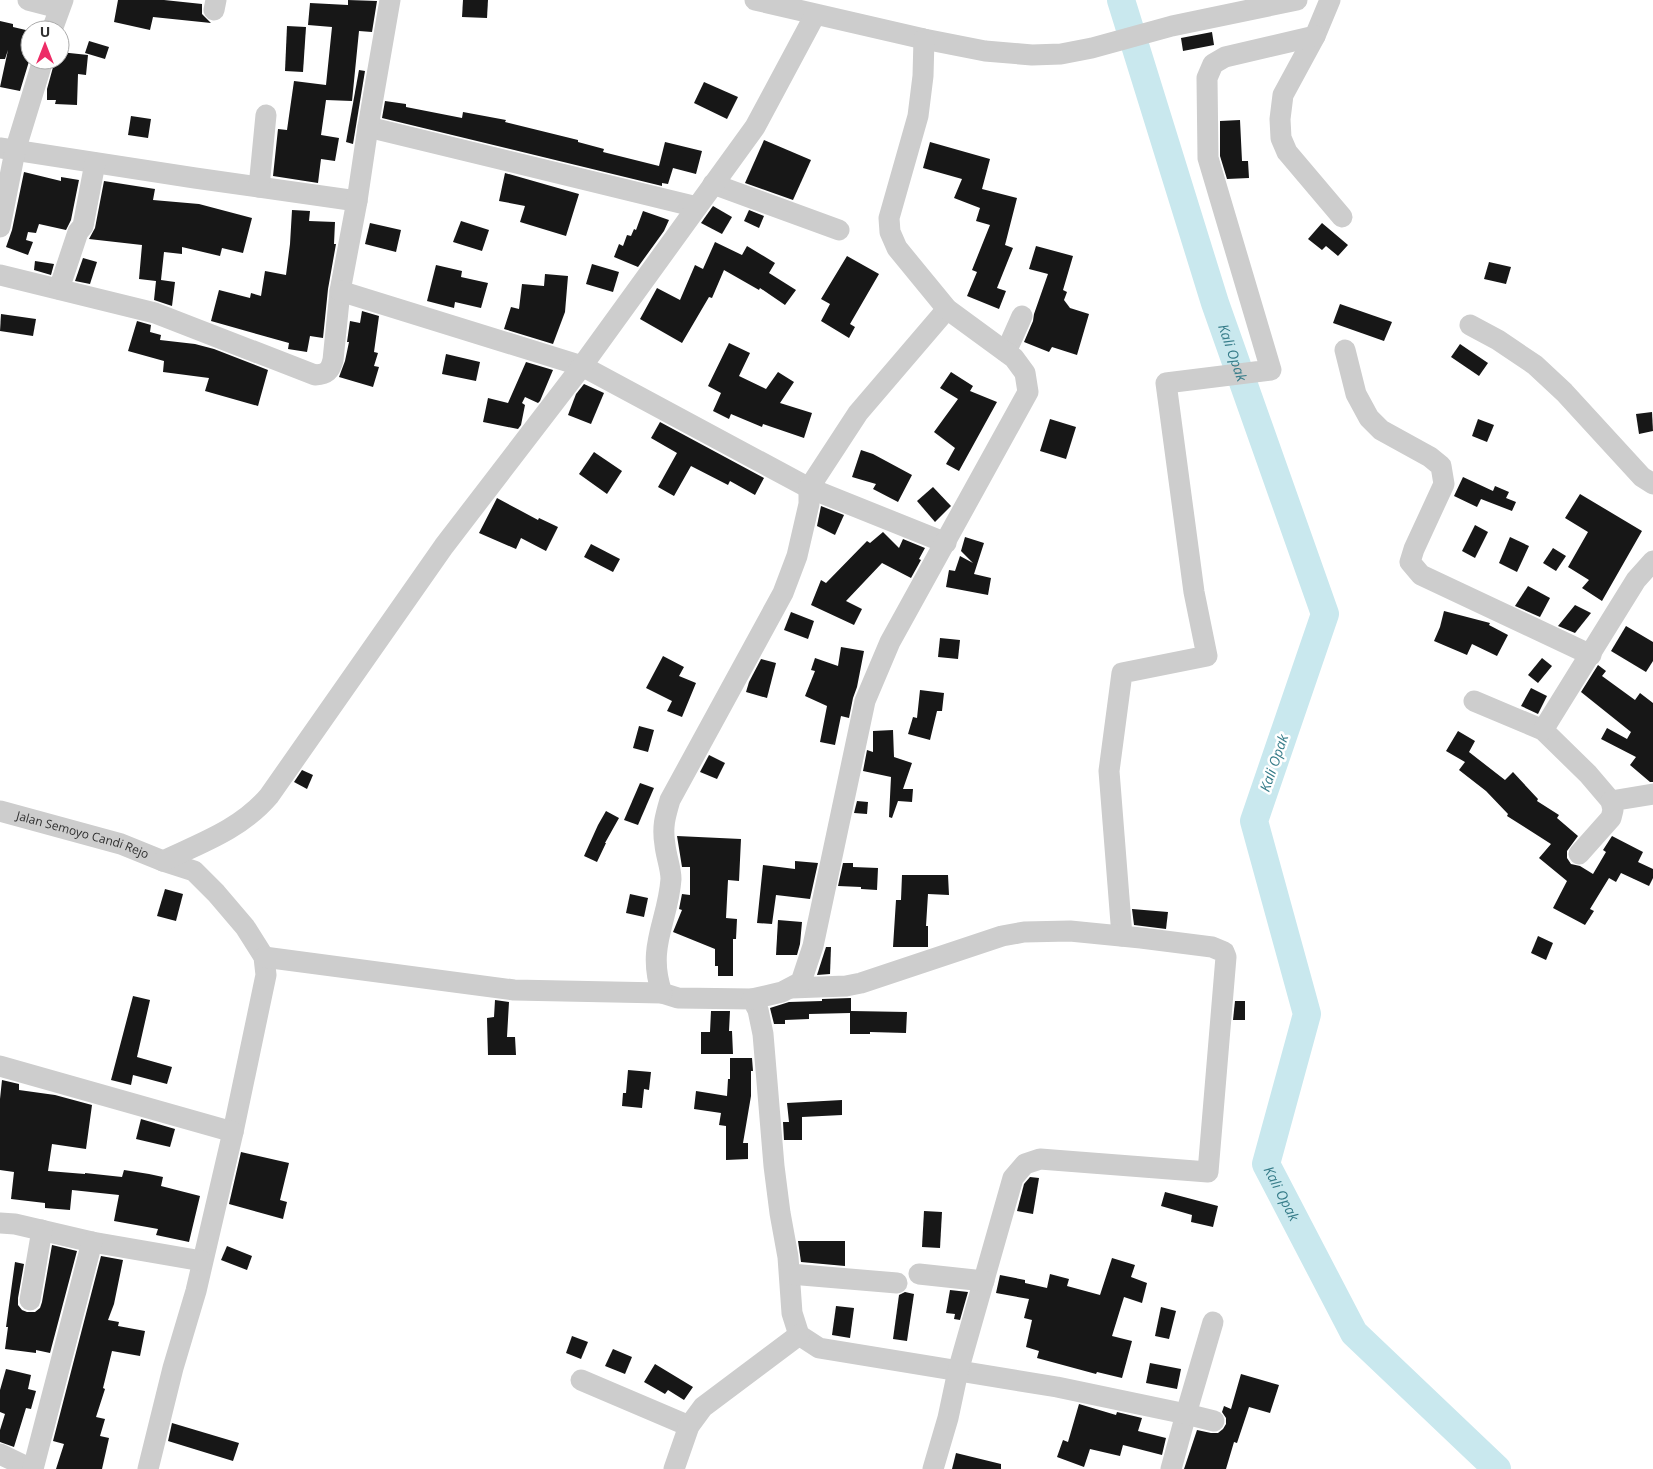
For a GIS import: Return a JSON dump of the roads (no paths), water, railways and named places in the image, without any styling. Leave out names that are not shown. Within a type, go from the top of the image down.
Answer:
[{"type":"street","points":[[28,0],[61,4],[55,20]]},
{"type":"street","points":[[0,275],[155,312],[315,375],[325,374],[330,370],[333,360],[340,291],[357,201],[390,0]]},
{"type":"street","points":[[755,0],[815,15],[984,51],[1032,55],[1061,54],[1092,48],[1172,26],[1296,0]]},
{"type":"street","points":[[1330,0],[1316,36],[1283,94],[1280,119],[1281,138],[1288,152],[1342,217]]},
{"type":"street","points":[[164,861],[229,830],[261,805],[306,745],[444,546],[582,366],[755,127],[815,15]]},
{"type":"street","points":[[1122,936],[1109,771],[1122,673],[1206,656],[1194,592],[1166,383],[1272,370],[1208,158],[1207,78],[1213,64],[1225,57],[1316,36]]},
{"type":"street","points":[[148,1469],[173,1368],[196,1291],[233,1132],[266,975],[264,957],[514,990],[662,993],[678,998],[752,999],[782,992],[801,982],[813,946],[865,701],[890,642],[1028,392],[1025,372],[1014,358],[947,309],[897,248],[890,232],[888,218],[918,116],[923,76],[924,39]]},
{"type":"street","points":[[0,227],[7,150],[39,70]]},
{"type":"street","points":[[259,187],[266,115]]},
{"type":"street","points":[[368,127],[697,207]]},
{"type":"street","points":[[7,150],[357,201]]},
{"type":"street","points":[[59,289],[78,232],[83,226],[95,163]]},
{"type":"street","points":[[713,184],[839,230]]},
{"type":"street","points":[[340,291],[582,366],[809,488],[946,543]]},
{"type":"street","points":[[662,993],[657,976],[656,945],[671,878],[664,844],[663,823],[670,800],[783,593],[797,556],[809,504],[809,488],[858,413],[947,309]]},
{"type":"street","points":[[1006,352],[1022,316]]},
{"type":"street","points":[[1470,325],[1498,340],[1535,365],[1564,392],[1642,477],[1653,484]]},
{"type":"street","points":[[1345,350],[1356,394],[1369,418],[1381,430],[1430,457],[1440,466],[1444,484],[1414,549],[1410,562],[1415,569],[1421,575],[1591,655]]},
{"type":"street","points":[[1543,730],[1636,580],[1653,561]]},
{"type":"street","points":[[1474,701],[1543,730],[1588,774],[1611,801],[1613,810],[1611,818],[1579,854]]},
{"type":"street","points":[[1611,801],[1653,794]]},
{"type":"street","name":"Jalan Semoyo Candi Rejo","points":[[0,811],[121,844],[194,871],[232,910],[264,957]]},
{"type":"street","points":[[791,988],[846,986],[860,983],[1013,933],[1036,931],[1062,931],[1122,936],[1212,947],[1224,952],[1226,957],[1208,1172],[1040,1159],[1025,1164],[1013,1178],[958,1371],[948,1418],[932,1469]]},
{"type":"street","points":[[752,999],[758,1010],[763,1034],[774,1166],[788,1257],[792,1313],[799,1335],[818,1348],[1057,1387],[1214,1421]]},
{"type":"street","points":[[0,1066],[233,1132]]},
{"type":"street","points":[[0,1223],[15,1224],[92,1242],[202,1261]]},
{"type":"street","points":[[30,1300],[42,1230]]},
{"type":"street","points":[[0,1454],[32,1469],[92,1242]]},
{"type":"street","points":[[790,1274],[897,1283]]},
{"type":"street","points":[[919,1274],[984,1281]]},
{"type":"street","points":[[1171,1469],[1213,1322]]},
{"type":"street","points":[[674,1469],[690,1426],[703,1407],[799,1335]]},
{"type":"street","points":[[581,1380],[690,1426]]},
{"type":"waterway","name":"Kali Opak","points":[[1121,0],[1215,303],[1325,614],[1254,821],[1307,1014],[1266,1164],[1354,1333],[1497,1469]]}]
